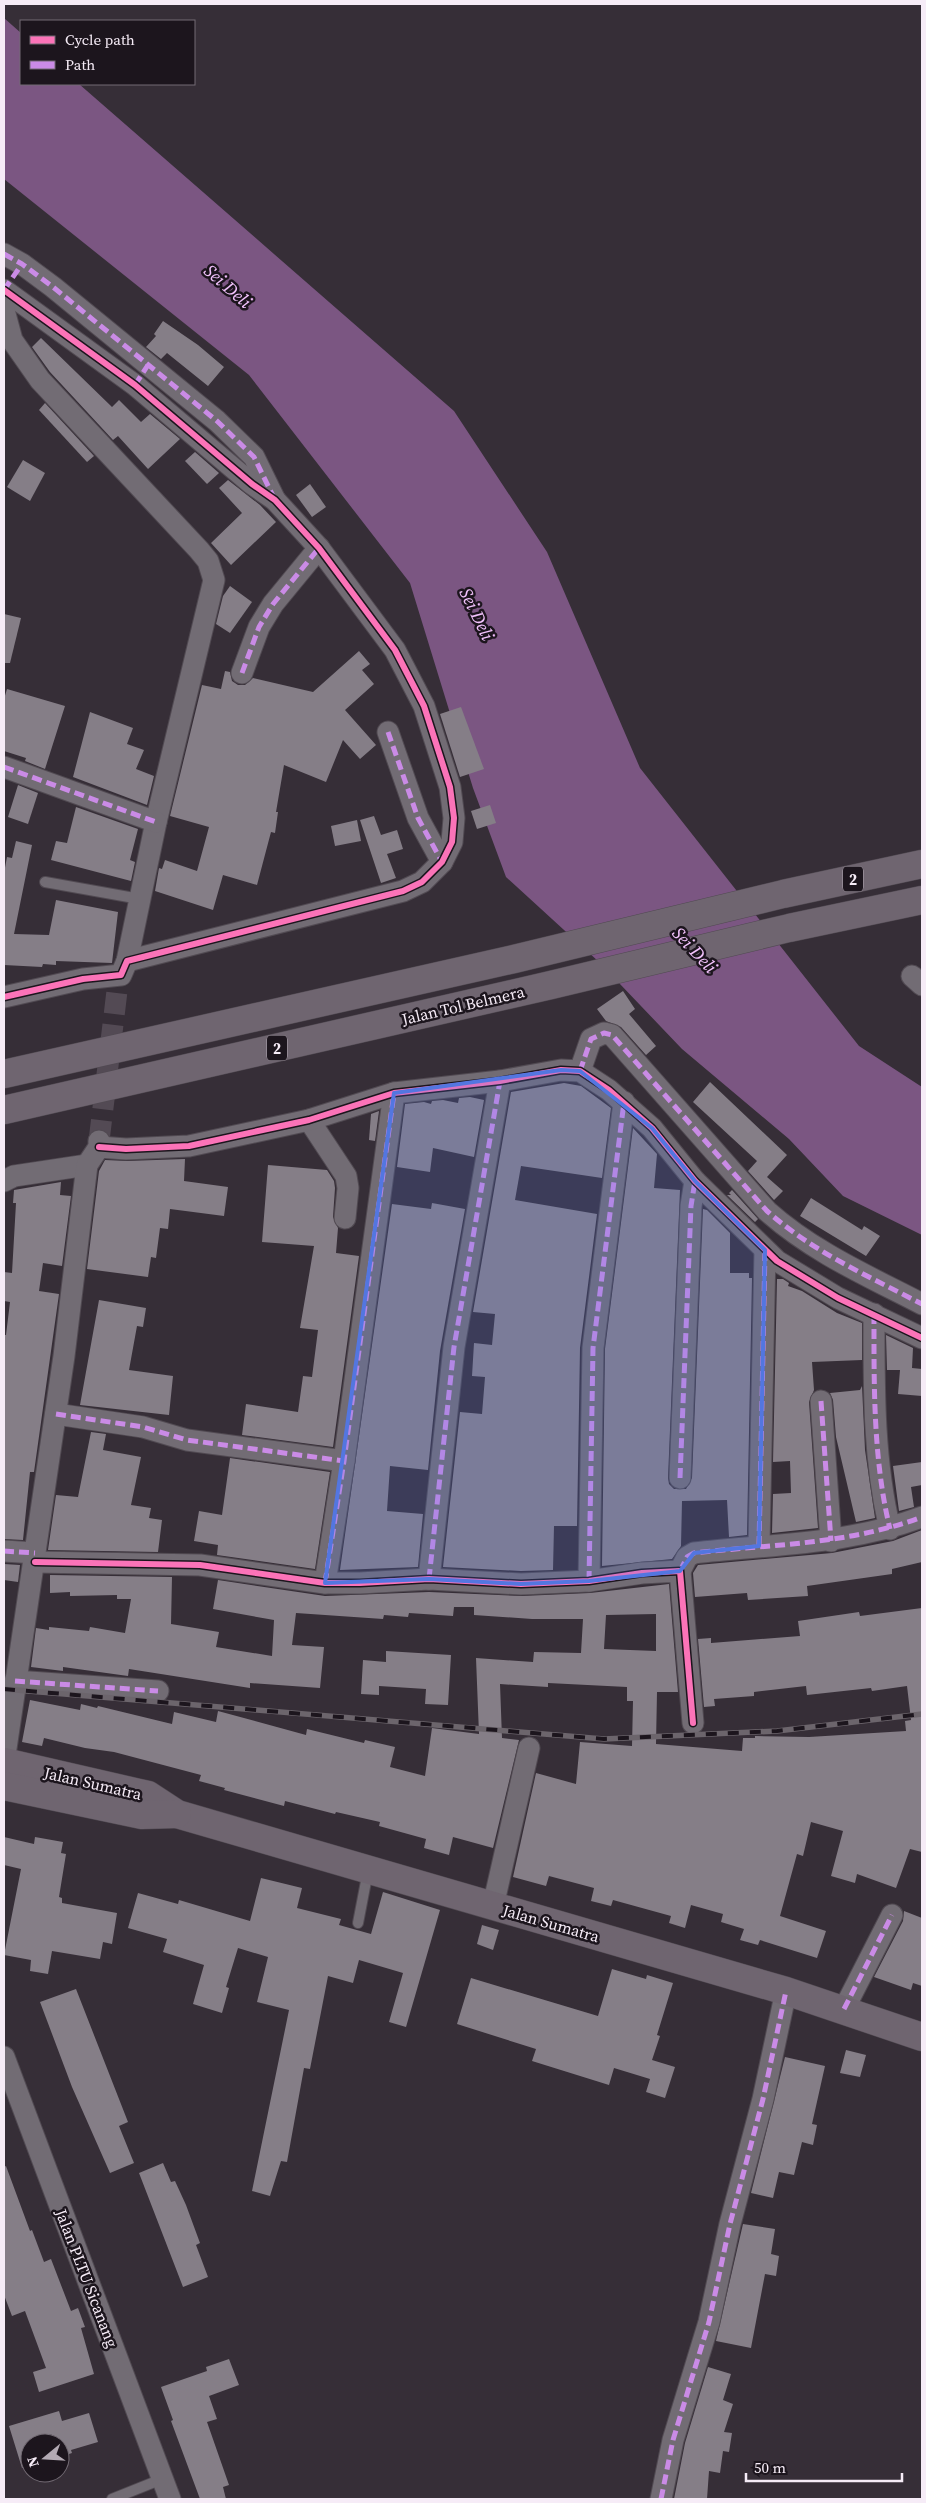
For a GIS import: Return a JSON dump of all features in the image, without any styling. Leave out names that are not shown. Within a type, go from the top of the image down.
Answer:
[{"type":"highway","name":"Jalan Tol Belmera","points":[[4,1074],[514,959],[783,894],[922,864]]},
{"type":"highway","name":"Jalan Tol Belmera","points":[[4,1110],[551,985],[789,928],[922,900]]},
{"type":"highway","name":"Jalan Sumatra","points":[[4,1777],[142,1815],[178,1814],[786,1991],[844,2009],[922,2038]]},
{"type":"street","points":[[4,254],[22,264],[217,420],[241,443],[259,465],[275,500]]},
{"type":"street","points":[[4,997],[74,981],[122,976],[403,891],[422,882],[442,862],[454,832],[453,804],[424,706],[395,650],[319,548],[275,500],[252,484],[135,385],[4,291],[22,264]]},
{"type":"street","points":[[4,317],[12,340],[40,380],[199,550],[208,561],[214,580],[213,593],[156,822],[122,976]]},
{"type":"street","points":[[135,385],[148,365]]},
{"type":"street","points":[[242,673],[259,627],[273,604],[319,548]]},
{"type":"street","points":[[388,732],[418,818],[442,862]]},
{"type":"street","points":[[4,767],[156,822]]},
{"type":"street","points":[[580,1072],[591,1038],[604,1033],[612,1035],[767,1211],[789,1231],[822,1253],[922,1304]]},
{"type":"street","points":[[4,1777],[15,1681],[56,1414],[87,1165],[99,1144],[134,1149],[189,1146],[309,1120],[394,1093],[500,1081],[561,1070],[580,1072],[596,1080],[624,1102],[652,1128],[695,1181],[777,1261],[838,1298],[922,1338]]},
{"type":"street","points":[[429,1578],[454,1347],[500,1081]]},
{"type":"street","points":[[325,1583],[344,1461],[394,1093]]},
{"type":"street","points":[[589,1581],[594,1348],[624,1102]]},
{"type":"street","points":[[309,1120],[346,1176],[345,1218]]},
{"type":"street","points":[[4,1181],[14,1176],[87,1165]]},
{"type":"street","points":[[680,1478],[691,1206],[695,1181]]},
{"type":"street","points":[[759,1546],[766,1250]]},
{"type":"street","points":[[874,1314],[874,1385],[881,1482],[890,1529]]},
{"type":"street","points":[[821,1401],[831,1541]]},
{"type":"street","points":[[56,1414],[142,1427],[187,1440],[344,1461]]},
{"type":"street","points":[[693,1723],[680,1571],[687,1557],[694,1553],[831,1541],[890,1529],[922,1518]]},
{"type":"street","points":[[4,1551],[35,1558],[200,1565],[325,1583],[360,1583],[429,1578],[521,1584],[589,1581],[642,1573],[680,1571]]},
{"type":"street","points":[[15,1681],[158,1692]]},
{"type":"street","points":[[493,1906],[512,1829],[528,1748]]},
{"type":"street","points":[[844,2009],[892,1915]]},
{"type":"street","points":[[661,2499],[674,2440],[709,2322],[730,2224],[763,2099],[786,1991]]},
{"type":"street","name":"Jalan PLTU Sicanang","points":[[4,2057],[170,2499]]},
{"type":"lane","points":[[46,882],[140,899]]},
{"type":"lane","points":[[358,1923],[368,1870]]},
{"type":"lane","points":[[112,2499],[162,2479]]},
{"type":"highlighted area","points":[[561,1070],[580,1071],[652,1128],[695,1181],[765,1250],[759,1546],[694,1553],[680,1571],[589,1581],[521,1584],[429,1579],[325,1583],[394,1093]]},
{"type":"water","name":"Sei Deli","points":[[4,18],[20,32],[20,85],[80,85],[454,411],[547,552],[640,768],[859,1046],[922,1087],[922,1235],[843,1196],[789,1139],[682,1049],[599,962],[506,877],[473,788],[410,583],[249,375],[4,179]]},
{"type":"building","points":[[163,321],[198,345],[224,367],[208,386],[167,353],[161,359],[146,347],[156,336],[154,334]]},
{"type":"building","points":[[41,338],[112,407],[119,400],[141,422],[150,414],[180,439],[148,469],[118,436],[113,440],[50,372],[32,347]]},
{"type":"building","points":[[45,403],[94,456],[87,462],[39,410]]},
{"type":"building","points":[[195,452],[219,473],[207,484],[185,461]]},
{"type":"building","points":[[23,460],[45,473],[30,501],[7,487]]},
{"type":"building","points":[[228,480],[260,505],[276,522],[231,565],[211,543],[242,513],[219,488]]},
{"type":"building","points":[[310,484],[326,507],[312,517],[296,495]]},
{"type":"building","points":[[230,586],[252,602],[230,633],[216,624],[223,596]]},
{"type":"building","points":[[4,614],[21,618],[10,663],[4,663]]},
{"type":"building","points":[[359,651],[370,664],[362,670],[374,684],[345,710],[376,745],[360,759],[343,740],[326,782],[284,765],[276,812],[278,812],[275,833],[271,832],[257,885],[223,875],[213,910],[155,891],[159,868],[162,869],[165,860],[197,871],[209,827],[170,816],[202,685],[221,689],[225,671],[230,672],[232,681],[238,685],[245,685],[253,678],[313,692]]},
{"type":"building","points":[[7,689],[65,706],[45,769],[25,761],[26,758],[4,751],[4,699]]},
{"type":"building","points":[[461,707],[484,769],[460,777],[440,714]]},
{"type":"building","points":[[90,712],[133,728],[127,744],[144,750],[136,769],[154,776],[147,805],[73,777]]},
{"type":"building","points":[[18,785],[38,793],[28,824],[8,817]]},
{"type":"building","points":[[490,805],[496,823],[477,829],[471,811]]},
{"type":"building","points":[[76,807],[138,829],[130,860],[135,862],[131,881],[51,860],[56,841],[67,843]]},
{"type":"building","points":[[374,816],[381,835],[397,830],[403,849],[387,854],[396,878],[381,883],[360,820]]},
{"type":"building","points":[[357,820],[361,841],[335,846],[331,826]]},
{"type":"building","points":[[16,841],[32,845],[14,934],[49,935],[56,900],[118,912],[112,963],[56,961],[56,965],[43,964],[42,967],[4,965],[4,873],[7,857],[12,858]]},
{"type":"building","points":[[623,991],[635,1009],[629,1014],[656,1046],[646,1055],[621,1027],[606,1021],[597,1009]]},
{"type":"building","points":[[710,1082],[787,1155],[767,1177],[783,1191],[774,1200],[748,1171],[757,1161],[693,1102]]},
{"type":"building","points":[[564,1083],[581,1086],[611,1108],[602,1178],[521,1166],[515,1200],[597,1214],[580,1348],[577,1526],[554,1526],[553,1570],[521,1571],[443,1567],[460,1412],[482,1414],[485,1377],[472,1376],[474,1343],[492,1345],[495,1314],[473,1312],[511,1092]]},
{"type":"building","points":[[470,1097],[484,1100],[474,1157],[433,1148],[430,1172],[397,1167],[405,1104],[424,1102],[431,1104],[432,1101],[443,1100],[458,1103],[459,1098]]},
{"type":"building","points":[[379,1111],[375,1141],[369,1140],[371,1114]]},
{"type":"building","points":[[633,1128],[657,1154],[654,1188],[680,1190],[668,1478],[669,1484],[674,1489],[686,1489],[692,1478],[703,1209],[707,1210],[730,1233],[730,1273],[749,1273],[749,1278],[752,1278],[747,1535],[729,1537],[727,1500],[682,1501],[681,1546],[672,1559],[602,1566],[605,1349]]},
{"type":"building","points":[[185,1159],[184,1181],[228,1187],[224,1216],[170,1209],[168,1229],[160,1228],[156,1258],[151,1257],[148,1277],[87,1269],[99,1171],[105,1160]]},
{"type":"building","points":[[268,1165],[327,1170],[334,1181],[335,1188],[333,1217],[338,1228],[336,1253],[359,1256],[333,1447],[242,1435],[246,1404],[298,1412],[303,1376],[312,1377],[318,1330],[300,1328],[314,1246],[262,1242]]},
{"type":"building","points":[[61,1182],[60,1195],[71,1196],[62,1266],[43,1263],[39,1291],[59,1294],[34,1472],[30,1472],[23,1540],[4,1539],[4,1335],[6,1335],[10,1302],[4,1301],[4,1272],[12,1273],[16,1203],[13,1203],[14,1190]]},
{"type":"building","points":[[732,1190],[758,1219],[755,1222],[727,1195],[731,1195],[729,1193]]},
{"type":"building","points":[[811,1198],[862,1230],[864,1226],[880,1236],[866,1256],[800,1216]]},
{"type":"building","points":[[432,1203],[465,1209],[440,1351],[428,1470],[390,1466],[387,1511],[423,1514],[418,1567],[340,1570],[392,1204],[431,1209]]},
{"type":"building","points":[[777,1279],[783,1279],[789,1283],[788,1286],[802,1291],[837,1313],[862,1323],[862,1360],[812,1362],[814,1390],[809,1402],[818,1528],[772,1533],[773,1494],[791,1493],[790,1461],[773,1462]]},
{"type":"building","points":[[99,1300],[146,1308],[143,1327],[137,1326],[129,1370],[173,1376],[169,1415],[80,1405]]},
{"type":"building","points":[[886,1335],[913,1348],[912,1368],[922,1369],[922,1396],[898,1394],[900,1370],[887,1370]]},
{"type":"building","points":[[862,1386],[865,1450],[875,1518],[856,1522],[836,1437],[833,1400],[830,1393],[860,1390]]},
{"type":"building","points":[[91,1432],[106,1434],[103,1450],[141,1457],[131,1505],[151,1508],[149,1518],[162,1520],[158,1552],[48,1550],[56,1495],[78,1497]]},
{"type":"building","points":[[230,1458],[330,1472],[315,1569],[217,1555],[218,1545],[194,1541],[199,1511],[222,1515]]},
{"type":"building","points":[[922,1462],[922,1485],[911,1487],[914,1507],[899,1511],[893,1466]]},
{"type":"building","points":[[922,1530],[922,1562],[892,1569],[892,1574],[807,1586],[808,1596],[748,1600],[747,1593],[695,1597],[693,1573],[698,1565],[832,1553],[893,1541]]},
{"type":"building","points":[[4,1564],[20,1565],[18,1582],[4,1580]]},
{"type":"building","points":[[50,1575],[172,1577],[171,1624],[219,1632],[216,1647],[272,1656],[274,1620],[213,1609],[218,1580],[325,1596],[429,1592],[522,1596],[590,1593],[669,1584],[678,1692],[657,1692],[656,1744],[742,1751],[743,1738],[755,1738],[755,1736],[809,1737],[906,1731],[905,1721],[911,1720],[907,1686],[872,1691],[871,1688],[807,1695],[806,1686],[754,1692],[754,1696],[714,1699],[715,1706],[704,1707],[698,1639],[711,1638],[711,1643],[800,1636],[798,1621],[859,1612],[860,1616],[922,1608],[922,1852],[910,1849],[896,1888],[857,1874],[855,1883],[831,1876],[843,1831],[811,1822],[803,1856],[797,1854],[780,1916],[826,1931],[817,1958],[760,1940],[758,1945],[740,1940],[744,1929],[721,1922],[723,1914],[691,1905],[685,1928],[669,1923],[671,1916],[613,1900],[611,1906],[591,1901],[594,1888],[549,1876],[546,1886],[513,1877],[536,1773],[576,1784],[580,1742],[632,1746],[633,1701],[627,1701],[627,1687],[548,1683],[548,1687],[500,1684],[502,1738],[519,1740],[493,1848],[453,1837],[449,1855],[424,1848],[426,1839],[379,1826],[380,1822],[336,1812],[335,1814],[285,1801],[284,1806],[224,1790],[225,1788],[199,1781],[201,1775],[114,1752],[85,1748],[44,1738],[42,1746],[22,1742],[30,1700],[80,1710],[81,1704],[97,1708],[98,1706],[172,1724],[174,1712],[216,1722],[218,1711],[306,1735],[307,1729],[364,1743],[365,1740],[395,1747],[390,1767],[425,1776],[432,1728],[479,1734],[476,1658],[533,1662],[534,1652],[581,1653],[583,1619],[532,1619],[474,1615],[474,1607],[454,1607],[453,1616],[409,1613],[408,1617],[384,1615],[383,1619],[296,1613],[292,1645],[324,1647],[320,1688],[250,1683],[250,1688],[129,1669],[128,1676],[63,1667],[63,1671],[31,1667],[36,1628],[49,1630],[49,1627],[89,1631],[90,1627],[125,1633],[131,1599],[117,1599],[117,1595],[70,1596],[70,1592],[50,1593]],"holes":[[[656,1614],[656,1651],[604,1649],[606,1615]]]},
{"type":"building","points":[[386,1651],[451,1655],[448,1705],[425,1704],[426,1689],[379,1686],[379,1695],[361,1694],[363,1660],[386,1662]]},
{"type":"building","points":[[4,1837],[34,1844],[35,1837],[63,1842],[61,1853],[66,1854],[59,1897],[62,1898],[62,1903],[117,1913],[112,1944],[103,1942],[100,1959],[52,1951],[48,1974],[30,1971],[31,1960],[4,1955],[21,1869],[4,1865]]},
{"type":"building","points":[[261,1878],[302,1888],[297,1908],[341,1919],[339,1925],[371,1934],[383,1892],[440,1910],[406,2027],[389,2022],[403,1973],[359,1960],[353,1983],[328,1976],[310,2069],[304,2068],[287,2162],[281,2161],[270,2196],[252,2191],[289,2010],[257,2002],[268,1957],[238,1948],[226,1987],[229,1988],[222,2013],[193,2004],[204,1965],[163,1952],[167,1939],[128,1928],[138,1893],[178,1904],[179,1900],[250,1921]]},
{"type":"building","points":[[904,1911],[922,1918],[922,1986],[913,1983],[911,1990],[874,1977],[903,1921]]},
{"type":"building","points":[[482,1925],[499,1930],[493,1950],[477,1944]]},
{"type":"building","points":[[612,1969],[646,1979],[647,1975],[673,1983],[657,2035],[660,2036],[652,2060],[675,2067],[665,2098],[646,2092],[650,2079],[614,2068],[609,2085],[532,2061],[536,2049],[457,2024],[471,1978],[598,2016]]},
{"type":"building","points":[[76,1989],[128,2122],[119,2126],[134,2163],[110,2173],[72,2087],[40,2002]]},
{"type":"building","points":[[846,2050],[866,2055],[860,2077],[840,2073]]},
{"type":"building","points":[[785,2057],[825,2066],[812,2124],[817,2125],[813,2145],[802,2142],[794,2175],[779,2172],[773,2198],[751,2193]]},
{"type":"building","points":[[163,2163],[171,2182],[175,2181],[186,2205],[200,2243],[196,2245],[208,2277],[183,2287],[139,2173]]},
{"type":"building","points":[[6,2166],[30,2231],[32,2230],[44,2262],[51,2259],[71,2311],[78,2308],[85,2327],[81,2328],[94,2374],[39,2392],[33,2372],[46,2368],[25,2311],[12,2316],[4,2295],[4,2167]]},
{"type":"building","points":[[743,2224],[775,2229],[771,2254],[779,2256],[776,2276],[765,2274],[751,2348],[716,2341]]},
{"type":"building","points":[[229,2359],[239,2385],[209,2396],[217,2419],[207,2422],[229,2485],[223,2487],[226,2499],[200,2499],[171,2421],[173,2420],[161,2387],[207,2371],[206,2367]]},
{"type":"building","points":[[708,2367],[731,2374],[723,2400],[733,2404],[724,2432],[732,2433],[729,2452],[723,2451],[720,2473],[709,2471],[707,2499],[674,2499],[685,2443]]},
{"type":"building","points":[[59,2411],[62,2421],[89,2413],[98,2442],[71,2450],[72,2453],[70,2454],[70,2433],[20,2433],[20,2462],[9,2426]]},
{"type":"tunnel","points":[[99,1141],[117,991]]},
{"type":"railway","points":[[4,1689],[604,1739],[777,1731],[922,1714]]},
{"type":"marked path","points":[[4,254],[22,264],[53,287],[217,421],[254,457],[274,498]]},
{"type":"marked path","points":[[4,290],[22,264]]},
{"type":"marked path","points":[[135,385],[148,365]]},
{"type":"marked path","points":[[242,673],[259,627],[273,604],[319,548]]},
{"type":"marked path","points":[[388,732],[418,818],[442,862]]},
{"type":"marked path","points":[[4,767],[156,822]]},
{"type":"marked path","points":[[580,1071],[591,1039],[604,1033],[612,1035],[767,1211],[785,1226],[822,1251],[922,1304]]},
{"type":"marked path","points":[[429,1579],[454,1347],[500,1081]]},
{"type":"marked path","points":[[325,1583],[344,1461],[394,1093]]},
{"type":"marked path","points":[[589,1581],[593,1348],[624,1102]]},
{"type":"marked path","points":[[680,1478],[691,1206],[695,1181]]},
{"type":"marked path","points":[[759,1546],[765,1250]]},
{"type":"marked path","points":[[874,1314],[877,1449],[884,1503],[890,1529]]},
{"type":"marked path","points":[[821,1401],[831,1541]]},
{"type":"marked path","points":[[56,1414],[143,1427],[187,1440],[344,1461]]},
{"type":"marked path","points":[[680,1571],[687,1557],[694,1553],[837,1538],[894,1526],[922,1517]]},
{"type":"marked path","points":[[4,1551],[35,1553]]},
{"type":"marked path","points":[[15,1681],[158,1691]]},
{"type":"marked path","points":[[844,2009],[892,1915]]},
{"type":"marked path","points":[[661,2499],[673,2440],[709,2322],[730,2224],[763,2099],[786,1991]]},
{"type":"cycle path","points":[[4,290],[135,385],[252,484],[275,500],[319,548],[395,650],[424,706],[450,787],[454,818],[452,842],[442,862],[422,882],[403,891],[127,961],[121,975],[83,979],[4,997]]},
{"type":"cycle path","points":[[99,1147],[126,1149],[189,1146],[309,1120],[394,1093],[500,1081],[561,1070],[580,1071],[609,1090],[652,1128],[695,1181],[777,1261],[838,1298],[922,1338]]},
{"type":"cycle path","points":[[35,1562],[200,1565],[325,1583],[429,1579],[521,1584],[589,1581],[642,1573],[680,1571],[693,1723]]}]
